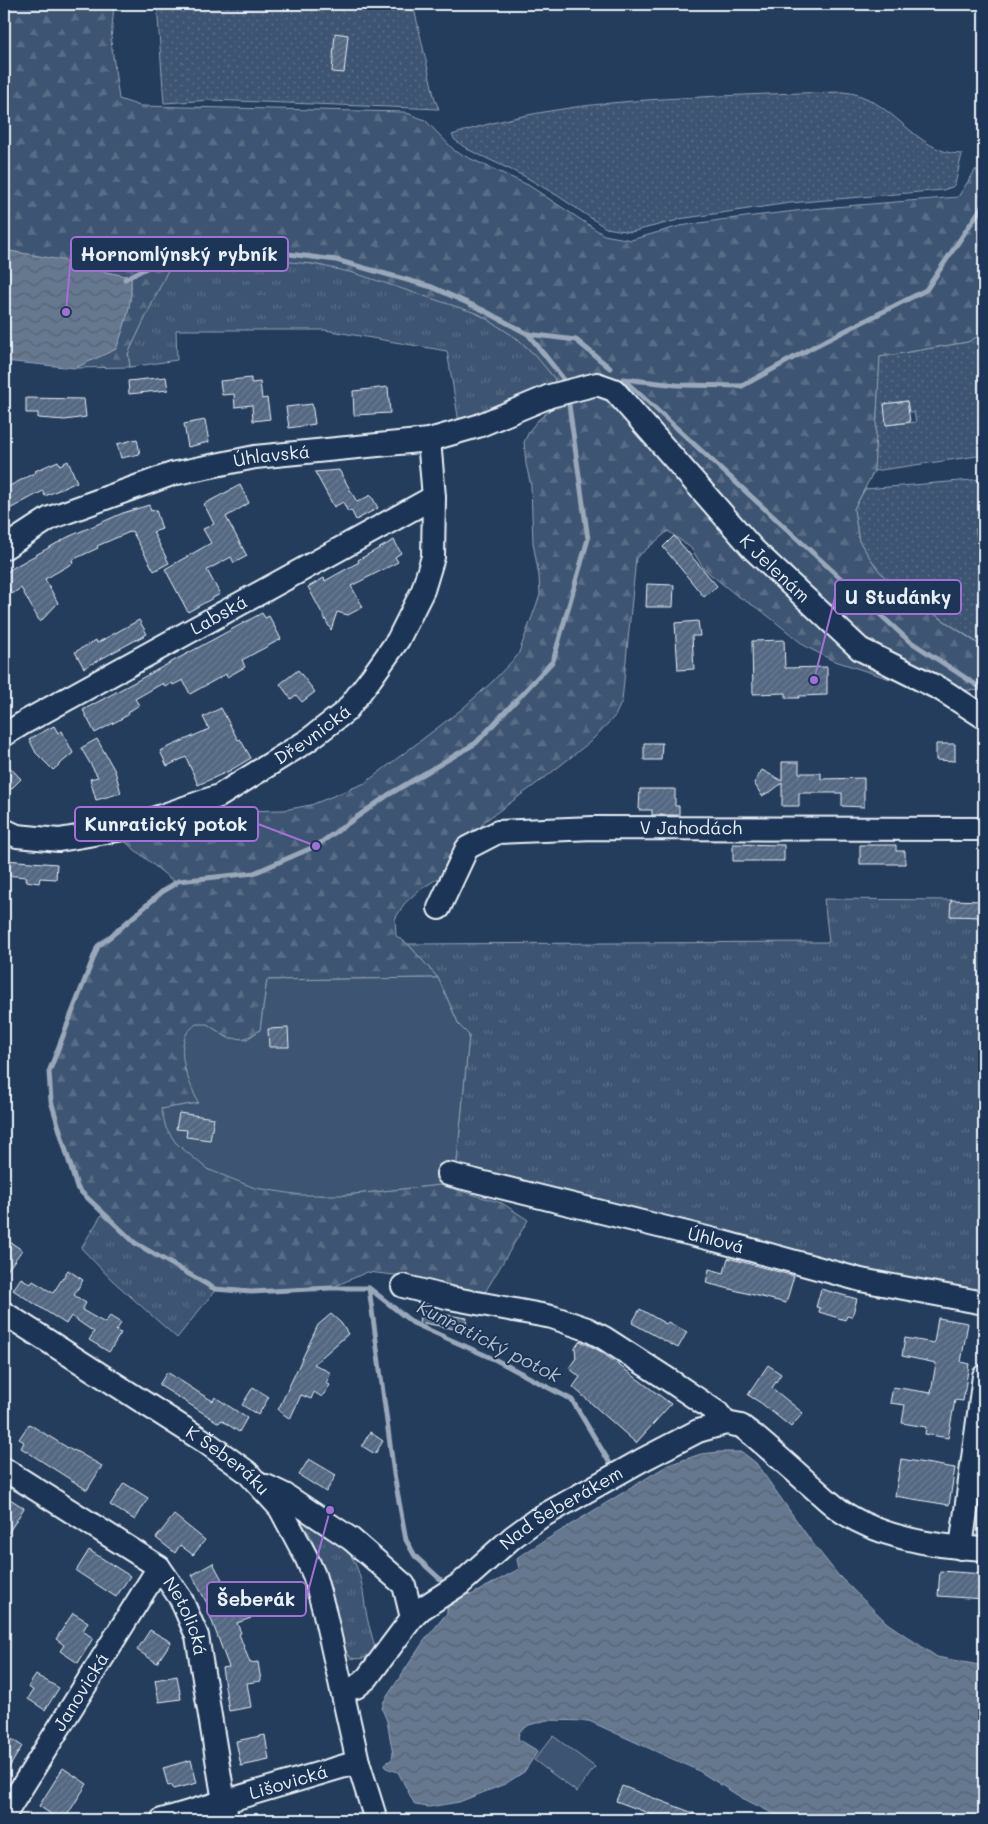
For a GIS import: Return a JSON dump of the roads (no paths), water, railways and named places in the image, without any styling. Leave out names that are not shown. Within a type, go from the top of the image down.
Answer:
[{"type":"street","name":"Úhlavská","points":[[4,548],[50,518],[172,474],[255,457],[429,440],[478,426],[550,396],[587,386]]},
{"type":"street","name":"K Jelenám","points":[[587,386],[614,390],[754,550],[860,649],[942,690],[984,717]]},
{"type":"street","name":"Dřevnická","points":[[4,830],[18,836],[60,840],[124,829],[219,796],[307,741],[346,711],[398,640],[423,590],[433,556],[434,497],[429,440]]},
{"type":"street","name":"Labská","points":[[4,735],[434,497]]},
{"type":"street","name":"V Jahodách","points":[[439,908],[467,848],[498,832],[593,828],[984,829]]},
{"type":"street","name":"Úhlová","points":[[448,1174],[715,1240],[861,1280],[984,1303]]},
{"type":"street","points":[[403,1286],[450,1298],[552,1317],[586,1329],[604,1338],[673,1382],[718,1413],[726,1423],[741,1426],[754,1435],[844,1513],[864,1524],[933,1545],[984,1549]]},
{"type":"street","name":"K Šeberáku","points":[[4,1313],[207,1443],[247,1472],[280,1508],[314,1575],[324,1610],[358,1762],[376,1820]]},
{"type":"street","points":[[961,1548],[984,1376]]},
{"type":"street","name":"Nad Šeberákem","points":[[412,1618],[421,1609],[460,1584],[513,1537],[539,1518],[698,1431],[726,1423]]},
{"type":"street","name":"Netolická","points":[[4,1469],[159,1568],[181,1599],[197,1636],[225,1811]]},
{"type":"street","points":[[258,1483],[285,1495],[351,1539],[404,1584],[412,1618],[367,1678],[356,1687],[342,1691]]},
{"type":"street","name":"Janovická","points":[[4,1816],[159,1568]]},
{"type":"street","name":"Lišovická","points":[[162,1820],[225,1811],[358,1762]]},
{"type":"water","points":[[4,250],[84,264],[100,271],[131,277],[128,313],[116,349],[75,368],[4,361]]},
{"type":"water","points":[[742,1452],[756,1463],[811,1541],[838,1575],[887,1623],[937,1657],[984,1666],[984,1820],[786,1820],[742,1798],[699,1771],[589,1721],[547,1720],[529,1725],[519,1732],[518,1739],[538,1751],[524,1772],[505,1784],[459,1802],[429,1807],[415,1805],[398,1772],[386,1768],[385,1764],[392,1759],[393,1754],[387,1721],[382,1709],[384,1701],[424,1641],[447,1613],[447,1603],[463,1592],[471,1595],[517,1570],[519,1568],[518,1557],[668,1465],[701,1454]]},
{"type":"waterway","points":[[624,379],[677,385],[742,386],[813,347],[926,290],[984,204]]},
{"type":"waterway","name":"Kunratický potok","points":[[125,279],[152,265],[192,252],[273,252],[336,260],[432,287],[483,310],[528,334],[562,377],[565,387]]},
{"type":"waterway","points":[[528,334],[576,340],[610,368]]},
{"type":"waterway","points":[[623,379],[908,640],[984,690]]},
{"type":"waterway","name":"Kunratický potok","points":[[568,398],[588,539],[553,661],[476,743],[388,795],[316,846],[254,873],[178,881],[163,891],[98,946],[49,1072],[51,1101],[77,1188],[135,1243],[215,1289],[251,1292],[369,1288],[413,1323],[496,1360],[572,1400],[611,1465]]},
{"type":"waterway","points":[[369,1288],[394,1474],[406,1540],[415,1556],[440,1579]]},
{"type":"place","name":"Hornomlýnský rybník","points":[[66,312]]},
{"type":"place","name":"U Studánky","points":[[814,680]]},
{"type":"place","name":"Kunratický potok","points":[[316,846]]},
{"type":"place","name":"Šeberák","points":[[330,1510]]}]
